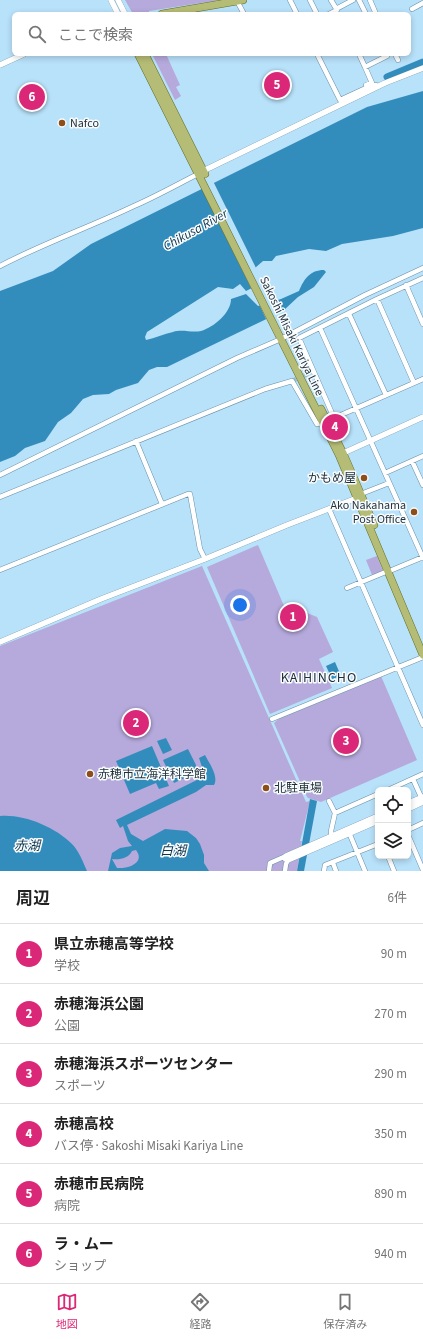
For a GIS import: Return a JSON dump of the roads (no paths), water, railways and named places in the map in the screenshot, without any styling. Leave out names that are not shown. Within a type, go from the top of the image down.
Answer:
[{"type":"main road","points":[[174,12],[240,1]]},
{"type":"main road","name":"Sakoshi Misaki Kariya Line","points":[[139,56],[202,174]]},
{"type":"main road","name":"Sakoshi Misaki Kariya Line","points":[[146,56],[282,336],[328,420],[423,646]]},
{"type":"main road","name":"Sakoshi Misaki Kariya Line","points":[[390,570],[423,656]]},
{"type":"street","points":[[111,0],[117,12]]},
{"type":"street","points":[[118,0],[124,12]]},
{"type":"street","points":[[290,0],[296,12]]},
{"type":"street","points":[[310,0],[316,12]]},
{"type":"street","points":[[332,0],[337,11],[353,0]]},
{"type":"street","points":[[359,0],[365,12]]},
{"type":"street","points":[[370,0],[375,12]]},
{"type":"street","points":[[240,1],[243,12]]},
{"type":"street","points":[[412,9],[423,3]]},
{"type":"street","points":[[0,65],[20,56]]},
{"type":"street","points":[[318,56],[340,100],[366,88],[385,83]]},
{"type":"street","points":[[354,93],[355,91],[372,83],[360,56]]},
{"type":"street","points":[[365,67],[386,56]]},
{"type":"street","points":[[396,56],[398,60]]},
{"type":"street","points":[[0,266],[24,253],[134,206],[202,174],[385,83],[423,68]]},
{"type":"street","points":[[0,475],[365,294],[423,268]]},
{"type":"street","points":[[328,420],[299,338],[423,278]]},
{"type":"street","points":[[406,285],[423,324]]},
{"type":"street","points":[[377,299],[414,383]]},
{"type":"street","points":[[349,314],[386,395]]},
{"type":"street","points":[[320,328],[423,557],[347,588]]},
{"type":"street","points":[[0,497],[265,389],[292,382],[317,424],[356,409],[423,379]]},
{"type":"street","points":[[341,454],[423,417]]},
{"type":"street","points":[[136,442],[162,504]]},
{"type":"street","points":[[385,473],[423,456]]},
{"type":"street","points":[[412,461],[423,485]]},
{"type":"street","points":[[1,640],[329,509],[389,483]]},
{"type":"street","points":[[0,570],[190,494],[200,549],[205,559]]},
{"type":"street","points":[[329,509],[423,725]]},
{"type":"street","points":[[272,718],[423,656]]},
{"type":"street","points":[[395,787],[423,774]]},
{"type":"street","points":[[413,779],[423,799]]},
{"type":"street","points":[[335,813],[375,795]]},
{"type":"street","points":[[411,802],[423,799]]},
{"type":"street","points":[[411,806],[423,799]]},
{"type":"street","points":[[328,801],[335,813],[331,838]]},
{"type":"street","points":[[348,831],[375,818]]},
{"type":"street","points":[[269,871],[269,864],[274,860],[286,858],[348,831],[375,822]]},
{"type":"street","points":[[411,829],[423,823]]},
{"type":"street","points":[[348,831],[365,871]]},
{"type":"street","points":[[411,842],[423,870]]},
{"type":"street","points":[[324,871],[325,865],[375,845]]},
{"type":"street","points":[[285,869],[286,858]]},
{"type":"street","points":[[389,859],[394,871]]},
{"type":"street","points":[[274,860],[281,862],[285,869]]},
{"type":"street","points":[[332,863],[336,871]]},
{"type":"water","name":"Chikusa River","points":[[423,91],[423,228],[393,236],[342,244],[326,251],[309,249],[276,256],[272,261],[263,261],[255,268],[254,287],[246,291],[240,284],[233,289],[218,287],[147,332],[145,337],[146,340],[176,331],[201,331],[221,319],[228,309],[231,299],[246,294],[258,306],[281,299],[299,291],[305,279],[311,273],[319,270],[324,270],[326,272],[314,287],[298,297],[283,311],[167,367],[157,367],[149,370],[138,383],[116,390],[109,394],[93,395],[83,399],[71,413],[58,422],[45,441],[25,448],[15,456],[0,462],[0,291],[53,271],[91,244],[367,107]]},
{"type":"water","points":[[335,662],[341,676],[332,679],[326,666]]},
{"type":"water","points":[[166,738],[172,750],[163,754],[157,741]]},
{"type":"water","points":[[152,746],[169,786],[159,789],[156,783],[130,794],[116,761]]},
{"type":"water","points":[[188,749],[196,765],[195,771],[191,775],[174,783],[163,760]]},
{"type":"water","name":"白湖","points":[[205,755],[209,762],[215,778],[214,785],[206,785],[196,792],[127,825],[131,834],[143,841],[165,829],[187,831],[196,838],[200,844],[204,855],[204,863],[209,871],[108,871],[112,853],[120,848],[132,846],[128,841],[123,826],[120,828],[116,820],[205,776],[199,758]],"holes":[[[136,850],[139,858],[137,862],[130,866],[121,868],[117,868],[112,859],[124,858],[132,851]]]},
{"type":"water","points":[[310,799],[317,801],[304,871],[297,871]]},
{"type":"water","name":"赤湖","points":[[0,816],[29,819],[57,832],[72,844],[81,857],[87,871],[0,871]]},
{"type":"waterway","points":[[387,77],[423,62]]},
{"type":"tunnel","points":[[292,381],[310,373]]},
{"type":"place","name":"赤穂市民病院","points":[[277,85]]},
{"type":"place","name":"ラ・ムー","points":[[32,97]]},
{"type":"place","name":"Nafco","points":[[62,123]]},
{"type":"place","name":"赤穂高校","points":[[335,427]]},
{"type":"place","name":"かもめ屋","points":[[364,478]]},
{"type":"place","name":"Ako Nakahama Post Office","points":[[414,512]]},
{"type":"place","name":"県立赤穂高等学校","points":[[293,617]]},
{"type":"place","name":"赤穂海浜公園","points":[[136,723]]},
{"type":"place","name":"赤穂海浜スポーツセンター","points":[[346,741]]},
{"type":"place","name":"赤穂市立海洋科学館","points":[[90,774]]},
{"type":"place","name":"北駐車場","points":[[266,788]]},
{"type":"district","name":"KAIHINCHO","points":[[319,677]]}]
